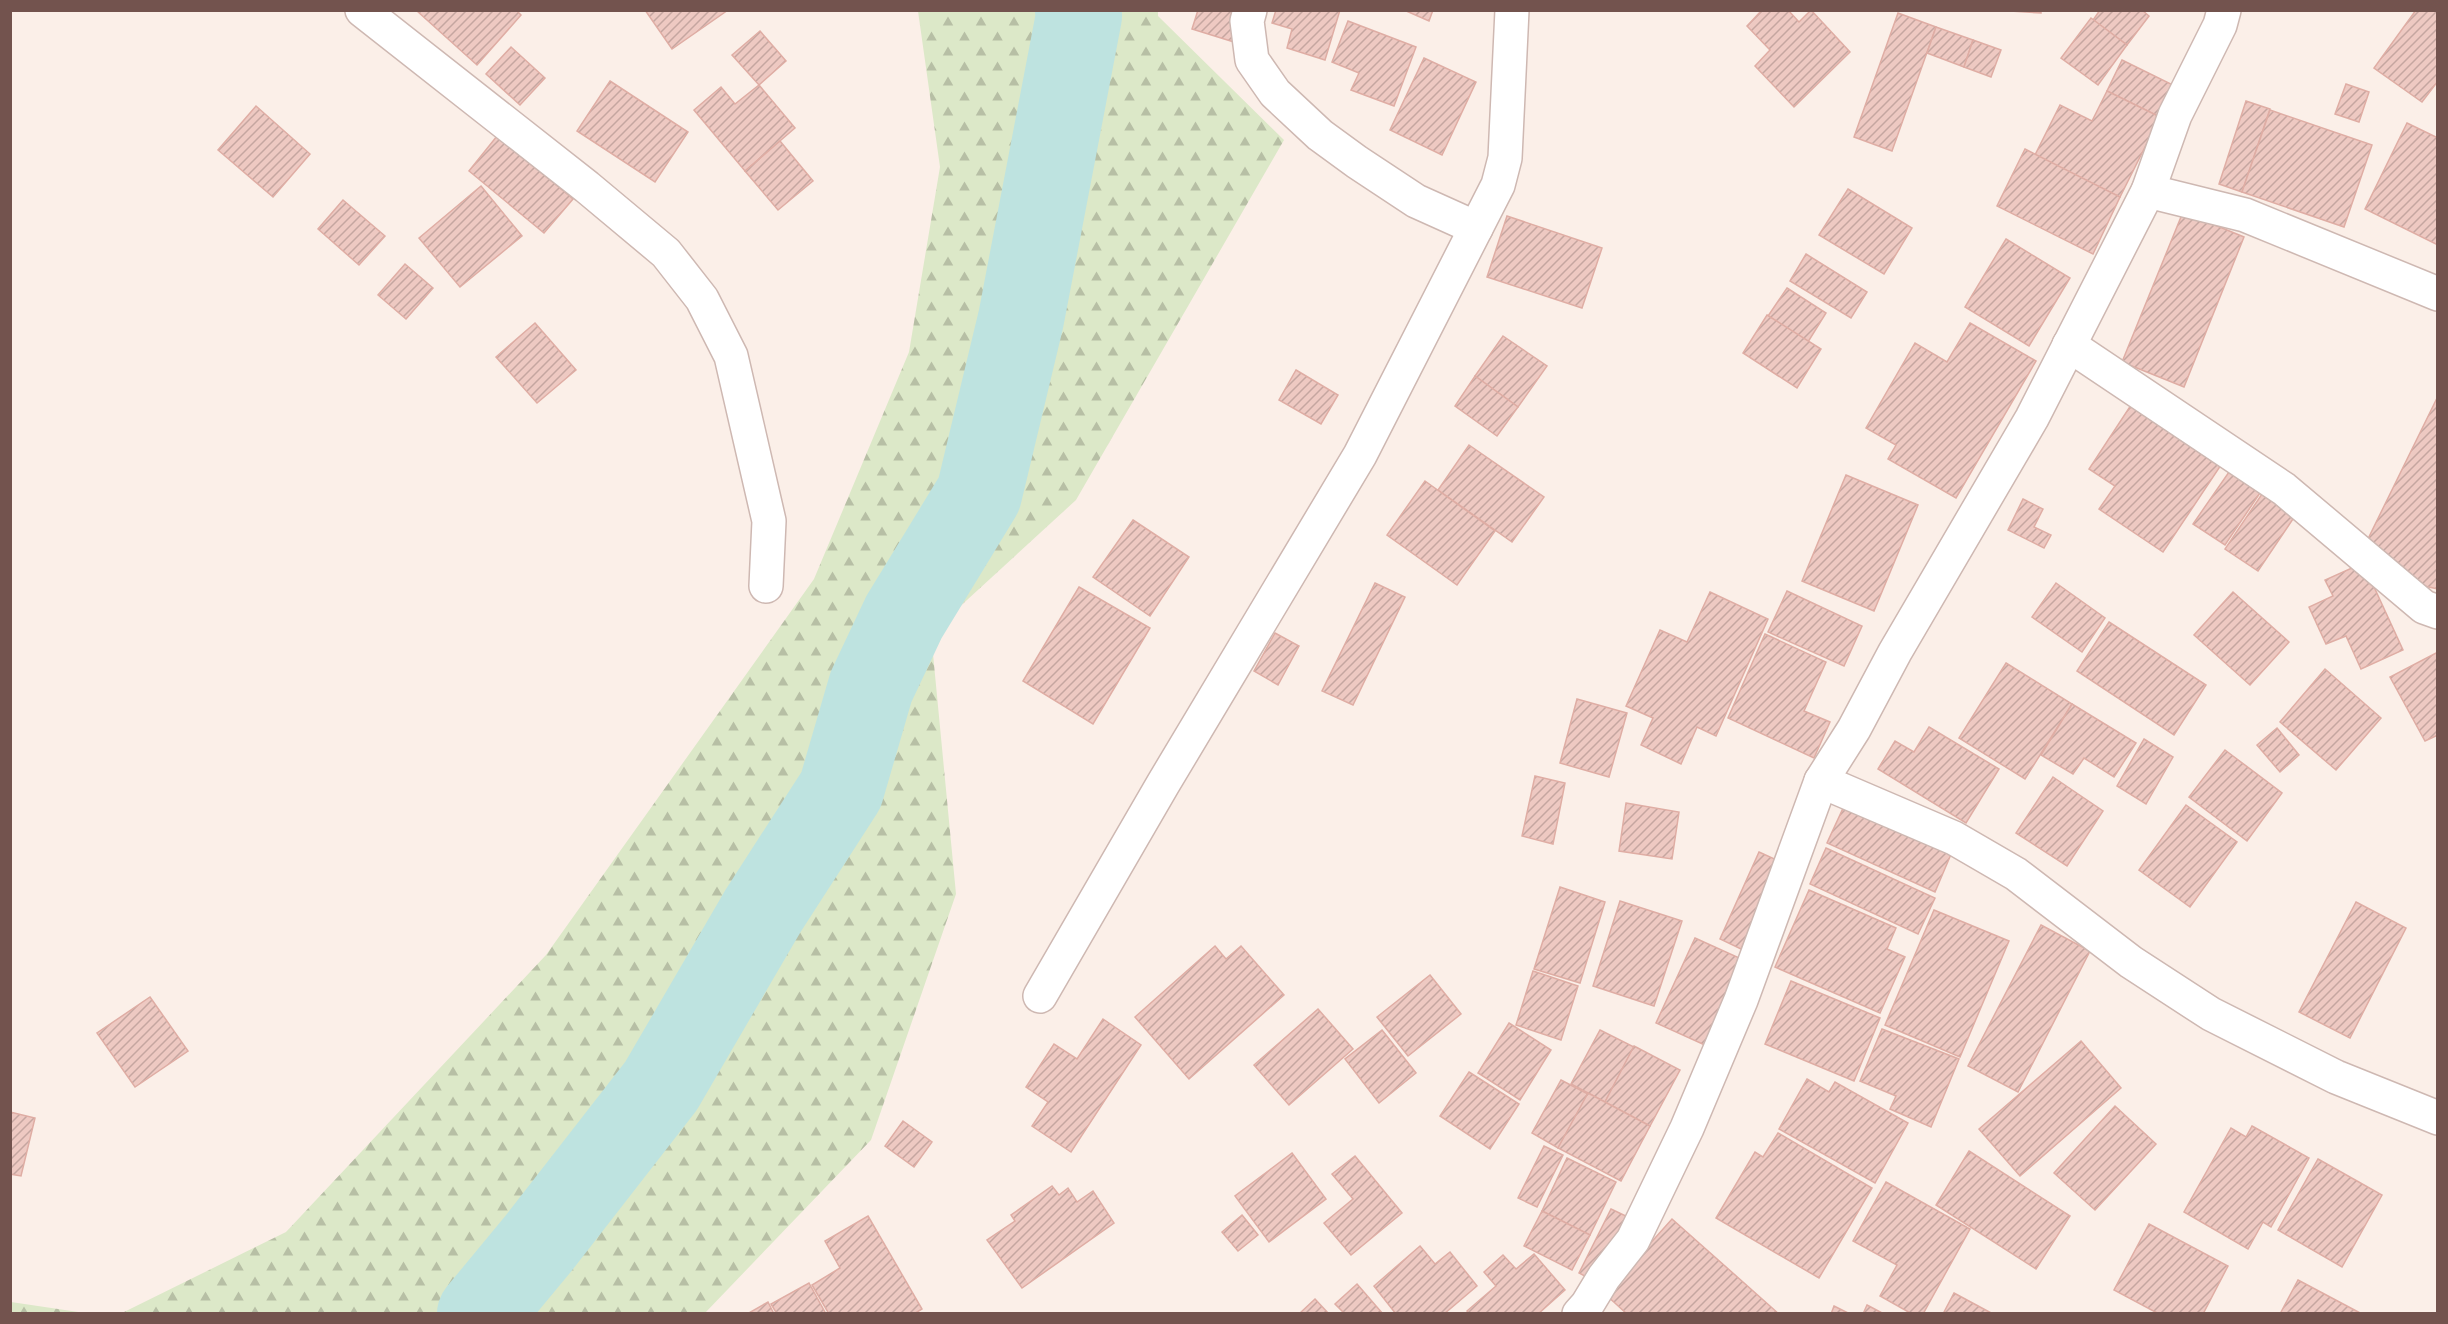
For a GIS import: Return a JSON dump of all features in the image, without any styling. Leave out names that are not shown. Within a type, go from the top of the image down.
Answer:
[{"type":"street","points":[[362,10],[666,252],[702,299],[731,356],[769,521],[766,586]]},
{"type":"street","points":[[1250,10],[1247,21],[1252,60],[1275,93],[1320,135],[1357,162],[1416,201],[1476,228]]},
{"type":"street","points":[[1040,996],[1163,784],[1360,455],[1498,185],[1505,158],[1512,10]]},
{"type":"street","points":[[1579,1314],[1633,1240],[1687,1128],[1741,1000],[1821,781],[1854,729],[1895,652],[2032,418],[2148,191],[2175,115],[2220,25],[2224,10]]},
{"type":"street","points":[[2148,191],[2245,215],[2438,294]]},
{"type":"street","points":[[2069,345],[2284,489],[2424,607],[2438,612]]},
{"type":"street","points":[[1821,781],[1954,838],[2016,874],[2131,962],[2211,1014],[2336,1077],[2438,1118]]},
{"type":"green space","points":[[918,11],[1158,11],[1158,16],[1284,140],[1076,500],[931,633],[956,894],[871,1140],[705,1313],[122,1313],[286,1232],[546,955],[814,579],[909,352],[940,167]]},
{"type":"green space","points":[[11,1302],[85,1313],[11,1313]]},
{"type":"building","points":[[516,10],[521,15],[477,65],[417,11]]},
{"type":"building","points":[[645,10],[728,10],[672,49]]},
{"type":"building","points":[[1198,10],[1243,10],[1234,42],[1192,29]]},
{"type":"building","points":[[1276,10],[1340,10],[1325,60],[1287,48],[1292,29],[1272,23]]},
{"type":"building","points":[[1404,10],[1433,10],[1429,21]]},
{"type":"building","points":[[1762,10],[1788,10],[1799,22],[1811,10],[1850,52],[1794,107],[1755,66],[1770,50],[1747,26]]},
{"type":"building","points":[[1994,10],[2041,10],[2041,13]]},
{"type":"building","points":[[2100,10],[2142,10],[2149,16],[2127,45],[2093,20]]},
{"type":"building","points":[[2416,10],[2438,10],[2438,81],[2422,102],[2374,68]]},
{"type":"building","points":[[1898,13],[1936,27],[1892,151],[1854,137]]},
{"type":"building","points":[[2091,18],[2127,45],[2098,85],[2061,58]]},
{"type":"building","points":[[1348,21],[1416,47],[1394,106],[1351,90],[1359,73],[1332,62]]},
{"type":"building","points":[[1936,27],[1973,40],[1964,67],[1927,53]]},
{"type":"building","points":[[760,31],[786,61],[759,85],[732,55]]},
{"type":"building","points":[[1973,40],[2001,50],[1991,77],[1964,67]]},
{"type":"building","points":[[511,47],[545,78],[520,105],[486,74]]},
{"type":"building","points":[[1424,58],[1476,82],[1442,155],[1390,130]]},
{"type":"building","points":[[2122,60],[2175,86],[2160,117],[2107,91]]},
{"type":"building","points":[[610,81],[688,132],[655,182],[577,131]]},
{"type":"building","points":[[2346,84],[2369,92],[2359,122],[2335,114]]},
{"type":"building","points":[[759,85],[795,128],[745,171],[694,110],[721,87],[735,104]]},
{"type":"building","points":[[2107,91],[2160,117],[2120,197],[2035,155],[2060,105],[2092,121]]},
{"type":"building","points":[[2246,101],[2270,109],[2242,192],[2219,184]]},
{"type":"building","points":[[256,106],[310,154],[273,197],[218,150]]},
{"type":"building","points":[[2270,110],[2372,145],[2344,227],[2242,192]]},
{"type":"building","points":[[2407,123],[2438,138],[2438,245],[2365,209]]},
{"type":"building","points":[[497,136],[573,199],[544,233],[469,171]]},
{"type":"building","points":[[780,141],[813,181],[778,210],[745,171]]},
{"type":"building","points":[[2025,149],[2120,197],[2093,254],[1997,206]]},
{"type":"building","points":[[481,186],[522,236],[460,287],[419,238]]},
{"type":"building","points":[[1848,189],[1912,228],[1884,274],[1819,235]]},
{"type":"building","points":[[343,200],[385,236],[359,265],[318,229]]},
{"type":"building","points":[[2183,212],[2244,237],[2184,387],[2122,362]]},
{"type":"building","points":[[1507,216],[1602,248],[1582,308],[1487,277]]},
{"type":"building","points":[[2006,239],[2070,278],[2029,346],[1965,307]]},
{"type":"building","points":[[1806,254],[1867,292],[1851,318],[1790,281]]},
{"type":"building","points":[[405,264],[433,288],[406,319],[378,295]]},
{"type":"building","points":[[1787,288],[1826,313],[1808,342],[1768,316]]},
{"type":"building","points":[[1767,315],[1821,349],[1797,388],[1743,353]]},
{"type":"building","points":[[535,323],[576,370],[537,403],[496,357]]},
{"type":"building","points":[[1970,323],[2036,361],[1956,498],[1888,459],[1896,445],[1866,428],[1915,343],[1947,362]]},
{"type":"building","points":[[1503,336],[1547,366],[1518,407],[1475,376]]},
{"type":"building","points":[[1296,370],[1338,395],[1321,424],[1279,400]]},
{"type":"building","points":[[1475,376],[1518,407],[1497,436],[1455,406]]},
{"type":"building","points":[[2438,396],[2438,589],[2406,582],[2364,547]]},
{"type":"building","points":[[2133,402],[2223,462],[2163,552],[2099,509],[2115,486],[2089,469]]},
{"type":"building","points":[[1469,445],[1544,497],[1512,542],[1438,490]]},
{"type":"building","points":[[2229,472],[2260,493],[2225,545],[2193,524]]},
{"type":"building","points":[[1846,475],[1918,505],[1874,611],[1802,581]]},
{"type":"building","points":[[1425,481],[1495,531],[1457,585],[1387,535]]},
{"type":"building","points":[[2262,494],[2295,516],[2258,571],[2225,549]]},
{"type":"building","points":[[2023,499],[2043,509],[2034,527],[2051,535],[2044,548],[2008,530]]},
{"type":"building","points":[[1133,520],[1189,557],[1150,616],[1093,577]]},
{"type":"building","points":[[2363,563],[2403,650],[2361,669],[2346,636],[2326,644],[2309,607],[2333,596],[2325,580]]},
{"type":"building","points":[[1375,583],[1405,597],[1353,705],[1322,691]]},
{"type":"building","points":[[2056,583],[2105,618],[2082,652],[2032,617]]},
{"type":"building","points":[[1079,587],[1150,628],[1093,724],[1023,681]]},
{"type":"building","points":[[1787,591],[1862,626],[1844,666],[1768,632]]},
{"type":"building","points":[[1710,592],[1768,619],[1716,736],[1697,727],[1681,764],[1641,745],[1653,718],[1626,706],[1660,630],[1687,642]]},
{"type":"building","points":[[2233,592],[2289,642],[2250,685],[2194,635]]},
{"type":"building","points":[[2109,622],[2206,685],[2174,735],[2077,671]]},
{"type":"building","points":[[1275,633],[1299,646],[1278,685],[1254,671]]},
{"type":"building","points":[[1765,634],[1826,662],[1804,711],[1830,722],[1814,758],[1728,718]]},
{"type":"building","points":[[2438,652],[2438,735],[2425,741],[2390,677]]},
{"type":"building","points":[[2006,663],[2072,704],[2025,779],[1959,738]]},
{"type":"building","points":[[2325,669],[2381,718],[2336,770],[2280,722]]},
{"type":"building","points":[[1577,699],[1627,713],[1609,777],[1560,763]]},
{"type":"building","points":[[2072,704],[2136,743],[2114,777],[2084,758],[2073,774],[2041,755]]},
{"type":"building","points":[[1929,727],[1999,769],[1966,823],[1878,769],[1895,741],[1914,752]]},
{"type":"building","points":[[2277,728],[2299,755],[2280,772],[2257,745]]},
{"type":"building","points":[[2144,739],[2173,757],[2146,804],[2117,786]]},
{"type":"building","points":[[2225,750],[2282,793],[2247,841],[2189,797]]},
{"type":"building","points":[[1535,776],[1565,783],[1553,844],[1522,836]]},
{"type":"building","points":[[2053,777],[2103,811],[2067,866],[2016,833]]},
{"type":"building","points":[[1626,803],[1679,812],[1672,859],[1619,851]]},
{"type":"building","points":[[1845,804],[1952,852],[1935,892],[1827,843]]},
{"type":"building","points":[[2186,805],[2237,842],[2190,907],[2139,870]]},
{"type":"building","points":[[1826,848],[1935,898],[1918,934],[1810,884]]},
{"type":"building","points":[[1759,852],[1781,862],[1741,949],[1720,939]]},
{"type":"building","points":[[1560,887],[1605,902],[1580,983],[1534,969]]},
{"type":"building","points":[[1809,890],[1896,928],[1887,949],[1905,957],[1880,1013],[1775,967]]},
{"type":"building","points":[[1620,901],[1682,921],[1654,1006],[1593,986]]},
{"type":"building","points":[[2356,902],[2406,928],[2350,1038],[2299,1012]]},
{"type":"building","points":[[1934,910],[2009,941],[1960,1057],[1885,1025]]},
{"type":"building","points":[[2041,925],[2090,951],[2018,1092],[1968,1066]]},
{"type":"building","points":[[1695,938],[1746,961],[1707,1046],[1656,1023]]},
{"type":"building","points":[[1215,946],[1226,959],[1241,946],[1284,995],[1189,1079],[1135,1017]]},
{"type":"building","points":[[1533,971],[1578,986],[1561,1040],[1516,1025]]},
{"type":"building","points":[[1430,975],[1461,1014],[1408,1056],[1377,1017]]},
{"type":"building","points":[[1791,981],[1880,1018],[1854,1081],[1765,1044]]},
{"type":"building","points":[[150,997],[188,1051],[135,1087],[97,1033]]},
{"type":"building","points":[[1318,1009],[1353,1049],[1289,1105],[1254,1065]]},
{"type":"building","points":[[1103,1019],[1141,1045],[1071,1152],[1032,1126],[1048,1102],[1026,1087],[1054,1044],[1077,1059]]},
{"type":"building","points":[[1509,1023],[1551,1050],[1520,1100],[1478,1073]]},
{"type":"building","points":[[1882,1029],[1959,1059],[1931,1127],[1890,1109],[1896,1096],[1860,1081]]},
{"type":"building","points":[[1382,1030],[1416,1073],[1379,1103],[1345,1059]]},
{"type":"building","points":[[1600,1030],[1634,1047],[1605,1102],[1571,1084]]},
{"type":"building","points":[[2081,1041],[2121,1088],[2020,1176],[1979,1129]]},
{"type":"building","points":[[1634,1046],[1680,1070],[1650,1126],[1605,1102]]},
{"type":"building","points":[[1469,1072],[1519,1104],[1490,1149],[1440,1116]]},
{"type":"building","points":[[1807,1079],[1829,1092],[1835,1082],[1908,1123],[1875,1183],[1779,1129]]},
{"type":"building","points":[[1561,1080],[1588,1094],[1558,1148],[1532,1133]]},
{"type":"building","points":[[1588,1093],[1650,1126],[1621,1181],[1558,1148]]},
{"type":"building","points":[[2115,1106],[2156,1144],[2095,1210],[2054,1173]]},
{"type":"building","points":[[10,1112],[35,1118],[21,1176],[10,1174]]},
{"type":"building","points":[[903,1121],[932,1142],[914,1167],[885,1146]]},
{"type":"building","points":[[2252,1126],[2309,1158],[2271,1227],[2263,1222],[2248,1249],[2184,1212],[2231,1128],[2246,1137]]},
{"type":"building","points":[[1778,1133],[1872,1188],[1819,1278],[1716,1218],[1755,1152],[1763,1157]]},
{"type":"building","points":[[1544,1146],[1563,1155],[1537,1207],[1518,1198]]},
{"type":"building","points":[[1969,1151],[2070,1216],[2036,1269],[1936,1205]]},
{"type":"building","points":[[1292,1153],[1326,1199],[1269,1242],[1235,1196]]},
{"type":"building","points":[[1355,1156],[1402,1213],[1351,1255],[1324,1223],[1353,1199],[1332,1174]]},
{"type":"building","points":[[1567,1158],[1616,1182],[1590,1235],[1542,1211]]},
{"type":"building","points":[[2318,1159],[2382,1195],[2342,1267],[2278,1230]]},
{"type":"building","points":[[1886,1182],[1970,1229],[1923,1314],[1912,1314],[1880,1296],[1897,1265],[1853,1241]]},
{"type":"building","points":[[1052,1186],[1059,1195],[1068,1188],[1077,1202],[1093,1191],[1114,1223],[1022,1288],[987,1240],[1015,1221],[1011,1215]]},
{"type":"building","points":[[1611,1209],[1626,1216],[1594,1281],[1579,1273]]},
{"type":"building","points":[[1542,1211],[1590,1235],[1572,1270],[1524,1246]]},
{"type":"building","points":[[1242,1215],[1258,1235],[1238,1251],[1222,1232]]},
{"type":"building","points":[[868,1216],[922,1309],[914,1314],[829,1314],[812,1285],[840,1268],[825,1241]]},
{"type":"building","points":[[1672,1219],[1779,1314],[1627,1314],[1605,1294]]},
{"type":"building","points":[[2149,1224],[2228,1266],[2203,1314],[2159,1314],[2114,1290]]},
{"type":"building","points":[[1420,1246],[1435,1264],[1450,1252],[1477,1286],[1444,1314],[1396,1314],[1374,1286]]},
{"type":"building","points":[[1534,1254],[1565,1290],[1538,1314],[1470,1314],[1467,1311],[1496,1286],[1484,1272],[1503,1255],[1516,1269]]},
{"type":"building","points":[[2298,1280],[2362,1314],[2280,1314]]},
{"type":"building","points":[[809,1283],[826,1314],[777,1314],[771,1304]]},
{"type":"building","points":[[1357,1284],[1383,1314],[1345,1314],[1335,1304]]},
{"type":"building","points":[[1954,1293],[1993,1314],[1943,1314]]},
{"type":"building","points":[[1315,1299],[1329,1314],[1299,1314]]},
{"type":"building","points":[[768,1302],[774,1314],[747,1314]]},
{"type":"building","points":[[1867,1305],[1884,1314],[1863,1314]]},
{"type":"building","points":[[1834,1306],[1850,1314],[1831,1314]]},
{"type":"waterway","points":[[480,1314],[538,1244],[661,1086],[763,911],[841,790],[871,687],[904,617],[979,494],[1021,319],[1079,16],[1078,10]]}]
